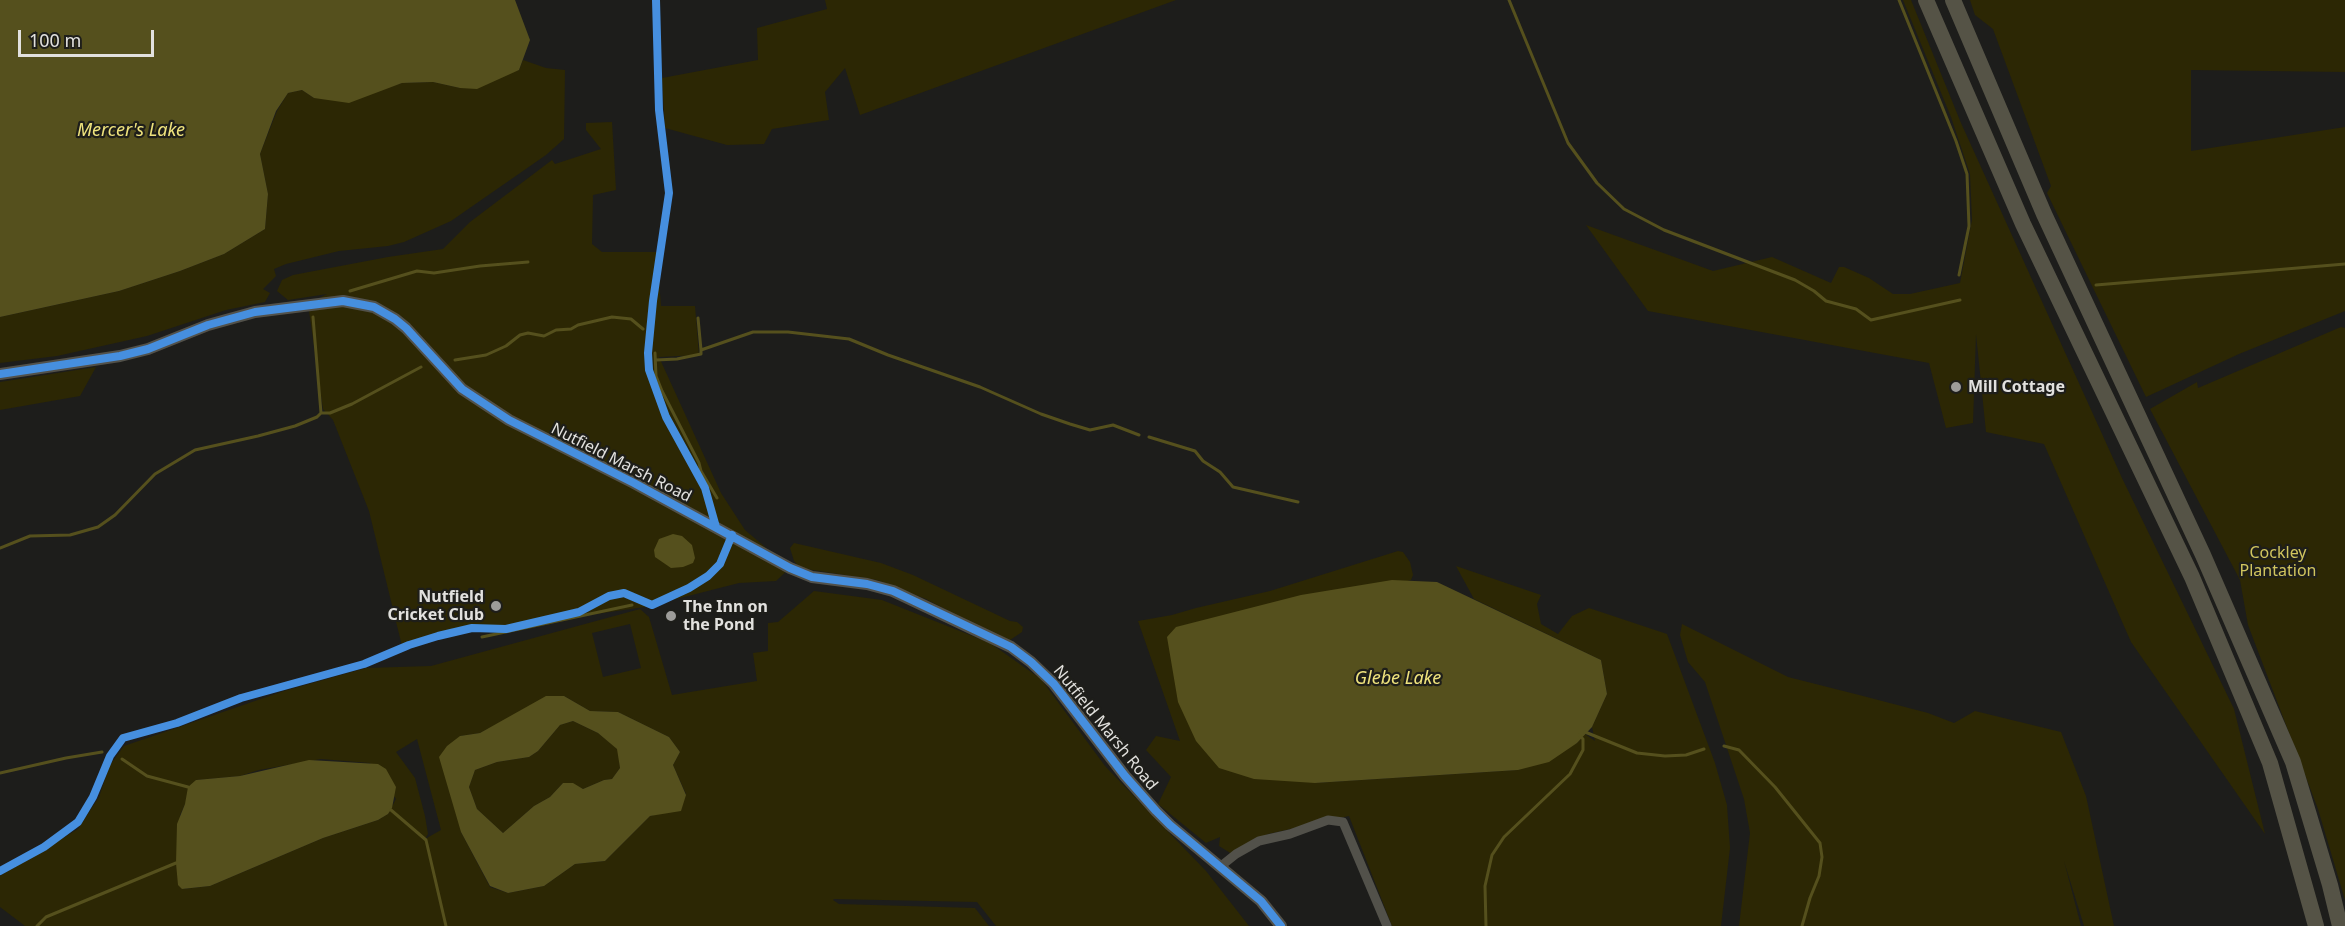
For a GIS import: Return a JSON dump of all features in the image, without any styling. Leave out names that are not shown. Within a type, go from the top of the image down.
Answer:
[{"type":"highway","points":[[1926,0],[2022,224],[2197,588],[2270,763],[2316,926]]},
{"type":"highway","points":[[1953,0],[2044,214],[2203,555],[2293,762],[2340,926]]},
{"type":"street","name":"Nutfield Marsh Road","points":[[0,374],[120,356],[148,349],[208,325],[255,312],[343,301],[374,307],[406,328],[462,389],[509,420],[634,483],[790,568],[812,577],[867,584],[894,591],[1011,647],[1031,662],[1053,684],[1125,776],[1156,811],[1261,901],[1281,926]]},
{"type":"street","points":[[1221,866],[1259,841],[1290,834],[1328,820],[1343,822],[1387,926]]},
{"type":"green space","points":[[825,0],[1176,0],[860,115],[845,68],[825,92],[829,120],[772,129],[764,144],[727,145],[665,128],[662,78],[758,60],[757,28],[827,9]]},
{"type":"green space","points":[[1903,0],[1911,0],[1961,123],[2122,478],[2234,709],[2265,834],[2131,642],[2044,444],[1986,432],[1976,334],[1973,423],[1946,428],[1929,363],[1648,311],[1586,225],[1713,271],[1772,257],[1831,283],[1839,267],[1844,267],[1869,278],[1893,294],[1910,294],[1960,283],[1972,220],[1970,174],[1951,117]]},
{"type":"green space","points":[[1970,0],[2345,0],[2345,72],[2191,70],[2191,151],[2345,127],[2345,311],[2239,354],[2146,397],[2047,193],[2051,186],[1993,29],[1975,15]]},
{"type":"green space","points":[[523,60],[546,68],[565,70],[564,139],[546,155],[451,221],[404,242],[339,251],[274,269],[276,276],[263,289],[270,293],[265,302],[226,310],[147,336],[57,356],[0,363],[0,317],[119,291],[180,271],[224,254],[265,229],[268,194],[260,154],[277,111],[288,93],[302,90],[314,98],[379,90],[402,83],[433,82],[460,88],[519,70]]},
{"type":"green space","points":[[612,122],[616,190],[593,195],[592,244],[602,252],[657,252],[661,306],[695,306],[699,355],[659,357],[721,493],[745,530],[790,568],[776,581],[739,583],[645,607],[476,631],[402,646],[369,511],[333,420],[323,409],[308,304],[327,294],[288,300],[277,291],[282,280],[293,275],[443,249],[470,222],[552,160],[555,164],[601,149],[586,130],[586,123]]},
{"type":"green space","name":"Cockley Plantation","points":[[2341,327],[2345,328],[2345,900],[2318,809],[2248,625],[2240,580],[2150,409],[2197,382],[2198,388]]},
{"type":"green space","points":[[96,367],[80,396],[0,410],[0,382]]},
{"type":"green space","points":[[794,543],[881,563],[913,575],[1010,621],[1017,622],[1023,627],[1022,632],[1007,642],[926,599],[877,580],[800,568],[794,561],[790,548]]},
{"type":"green space","points":[[1398,551],[1403,552],[1410,562],[1413,575],[1408,581],[1315,783],[1518,770],[1577,743],[1585,734],[1595,741],[1592,727],[1607,694],[1601,660],[1474,599],[1456,566],[1541,595],[1537,604],[1541,624],[1558,634],[1572,616],[1589,608],[1667,634],[1715,763],[1727,805],[1730,848],[1721,926],[1392,926],[1349,816],[1268,834],[1232,854],[1219,846],[1220,837],[1206,843],[1158,804],[1171,777],[1146,750],[1156,736],[1180,741],[1138,621],[1270,591]]},
{"type":"green space","points":[[814,591],[882,600],[990,643],[1041,679],[1105,766],[1206,871],[1249,926],[996,926],[977,902],[834,899],[839,904],[975,908],[989,926],[25,926],[0,907],[0,876],[78,829],[99,797],[110,765],[124,746],[284,691],[366,668],[431,666],[640,609],[649,617],[672,695],[757,681],[753,653],[768,651],[768,623],[778,622]],"holes":[[[630,624],[641,668],[603,677],[592,633]],[[564,696],[590,711],[618,712],[669,737],[680,752],[673,765],[686,794],[662,813],[650,816],[605,861],[575,864],[544,886],[508,893],[490,887],[461,832],[460,736],[480,733],[540,702]],[[417,739],[441,830],[425,839],[428,834],[415,778],[396,752]],[[321,759],[370,763],[396,799],[388,814],[378,820],[323,838],[210,886],[183,889],[178,884],[180,815],[196,780],[240,776],[259,770]]]},
{"type":"green space","points":[[1682,624],[1788,677],[1928,713],[1954,723],[1975,711],[2061,732],[2086,796],[2114,926],[2084,926],[2064,861],[2081,926],[1739,926],[1750,833],[1744,799],[1705,682],[1688,662],[1680,635]]},
{"type":"green space","points":[[573,721],[598,733],[618,749],[620,768],[612,779],[583,789],[573,784],[563,783],[550,797],[534,806],[503,833],[477,809],[469,787],[475,770],[497,762],[529,757],[538,751],[560,725]]},
{"type":"water","name":"Mercer's Lake","points":[[0,0],[515,0],[530,40],[519,70],[477,89],[433,82],[402,83],[349,103],[314,98],[302,90],[288,93],[276,111],[260,154],[268,194],[265,229],[224,254],[180,271],[119,291],[0,317]]},
{"type":"water","points":[[673,534],[682,536],[692,545],[695,558],[693,563],[671,568],[655,557],[654,550],[659,539]]},
{"type":"water","name":"Glebe Lake","points":[[1392,580],[1437,582],[1601,660],[1607,694],[1592,727],[1577,743],[1549,762],[1518,770],[1315,783],[1254,779],[1219,768],[1196,741],[1178,702],[1167,637],[1176,627],[1301,595]]},
{"type":"water","points":[[546,696],[564,696],[590,711],[618,712],[669,737],[680,752],[673,765],[686,795],[681,811],[650,816],[605,861],[575,864],[544,886],[508,893],[490,886],[461,832],[439,757],[447,746],[460,736],[480,733]],"holes":[[[573,721],[598,733],[617,749],[620,768],[612,779],[583,789],[573,783],[563,783],[550,797],[534,806],[503,833],[477,809],[469,787],[475,770],[497,762],[529,757],[538,751],[560,725]]]},
{"type":"water","points":[[309,760],[378,764],[386,769],[396,787],[392,808],[388,814],[378,820],[323,838],[210,886],[182,889],[178,885],[177,824],[185,804],[188,787],[196,780],[240,776]]},
{"type":"waterway","points":[[1509,0],[1568,143],[1597,183],[1624,209],[1664,230],[1795,280],[1826,301],[1856,309],[1871,320],[1960,300]]},
{"type":"waterway","points":[[1899,0],[1967,174],[1969,226],[1959,275]]},
{"type":"waterway","points":[[350,291],[417,271],[434,273],[528,262]]},
{"type":"waterway","points":[[2096,285],[2345,264]]},
{"type":"waterway","points":[[313,317],[321,413]]},
{"type":"waterway","points":[[455,360],[486,355],[506,346],[520,335],[528,333],[544,336],[556,330],[571,329],[578,325],[612,317],[631,319],[643,329]]},
{"type":"waterway","points":[[698,318],[701,350]]},
{"type":"waterway","points":[[656,360],[701,354],[701,350],[753,332],[788,332],[849,339],[980,387],[1070,424],[1090,430],[1113,425],[1139,435]]},
{"type":"waterway","points":[[649,353],[650,338]]},
{"type":"waterway","points":[[655,353],[656,376],[662,391],[701,471],[717,498]]},
{"type":"waterway","points":[[0,548],[30,536],[70,535],[98,527],[115,515],[155,474],[195,450],[295,426],[321,413],[330,413],[352,404],[421,367]]},
{"type":"waterway","points":[[1149,437],[1195,451],[1203,461],[1220,472],[1233,487],[1298,502]]},
{"type":"waterway","points":[[482,637],[632,605]]},
{"type":"waterway","points":[[1585,732],[1637,753],[1665,756],[1686,755],[1704,749]]},
{"type":"waterway","points":[[1486,926],[1485,886],[1492,855],[1504,837],[1570,774],[1583,750],[1583,739],[1579,735]]},
{"type":"waterway","points":[[1724,746],[1739,750],[1775,787],[1820,843],[1822,857],[1819,876],[1802,926]]},
{"type":"waterway","points":[[0,773],[102,752]]},
{"type":"waterway","points":[[122,759],[147,776],[188,787]]},
{"type":"waterway","points":[[391,810],[426,840],[446,926]]},
{"type":"waterway","points":[[37,926],[46,917],[176,863]]},
{"type":"cycle path","points":[[656,0],[659,110],[669,193],[653,301],[648,353],[649,370],[666,417],[705,488],[716,527]]},
{"type":"cycle path","points":[[0,374],[120,356],[148,349],[208,325],[255,312],[343,301],[374,307],[406,328],[462,389],[509,420],[634,483],[790,568],[812,577],[867,584],[893,591],[1011,647],[1054,684],[1125,776],[1156,811],[1261,901],[1281,926]]},
{"type":"cycle path","points":[[0,871],[44,847],[78,822],[93,797],[110,756],[123,738],[177,723],[241,698],[364,664],[409,645],[438,636],[472,628],[506,629],[579,612],[609,596],[624,593],[652,605],[689,588],[708,576],[720,564],[732,535]]},
{"type":"place","name":"Mill Cottage","points":[[1956,387]]},
{"type":"place","name":"Nutfield Cricket Club","points":[[496,606]]},
{"type":"place","name":"The Inn on the Pond","points":[[671,616]]}]
